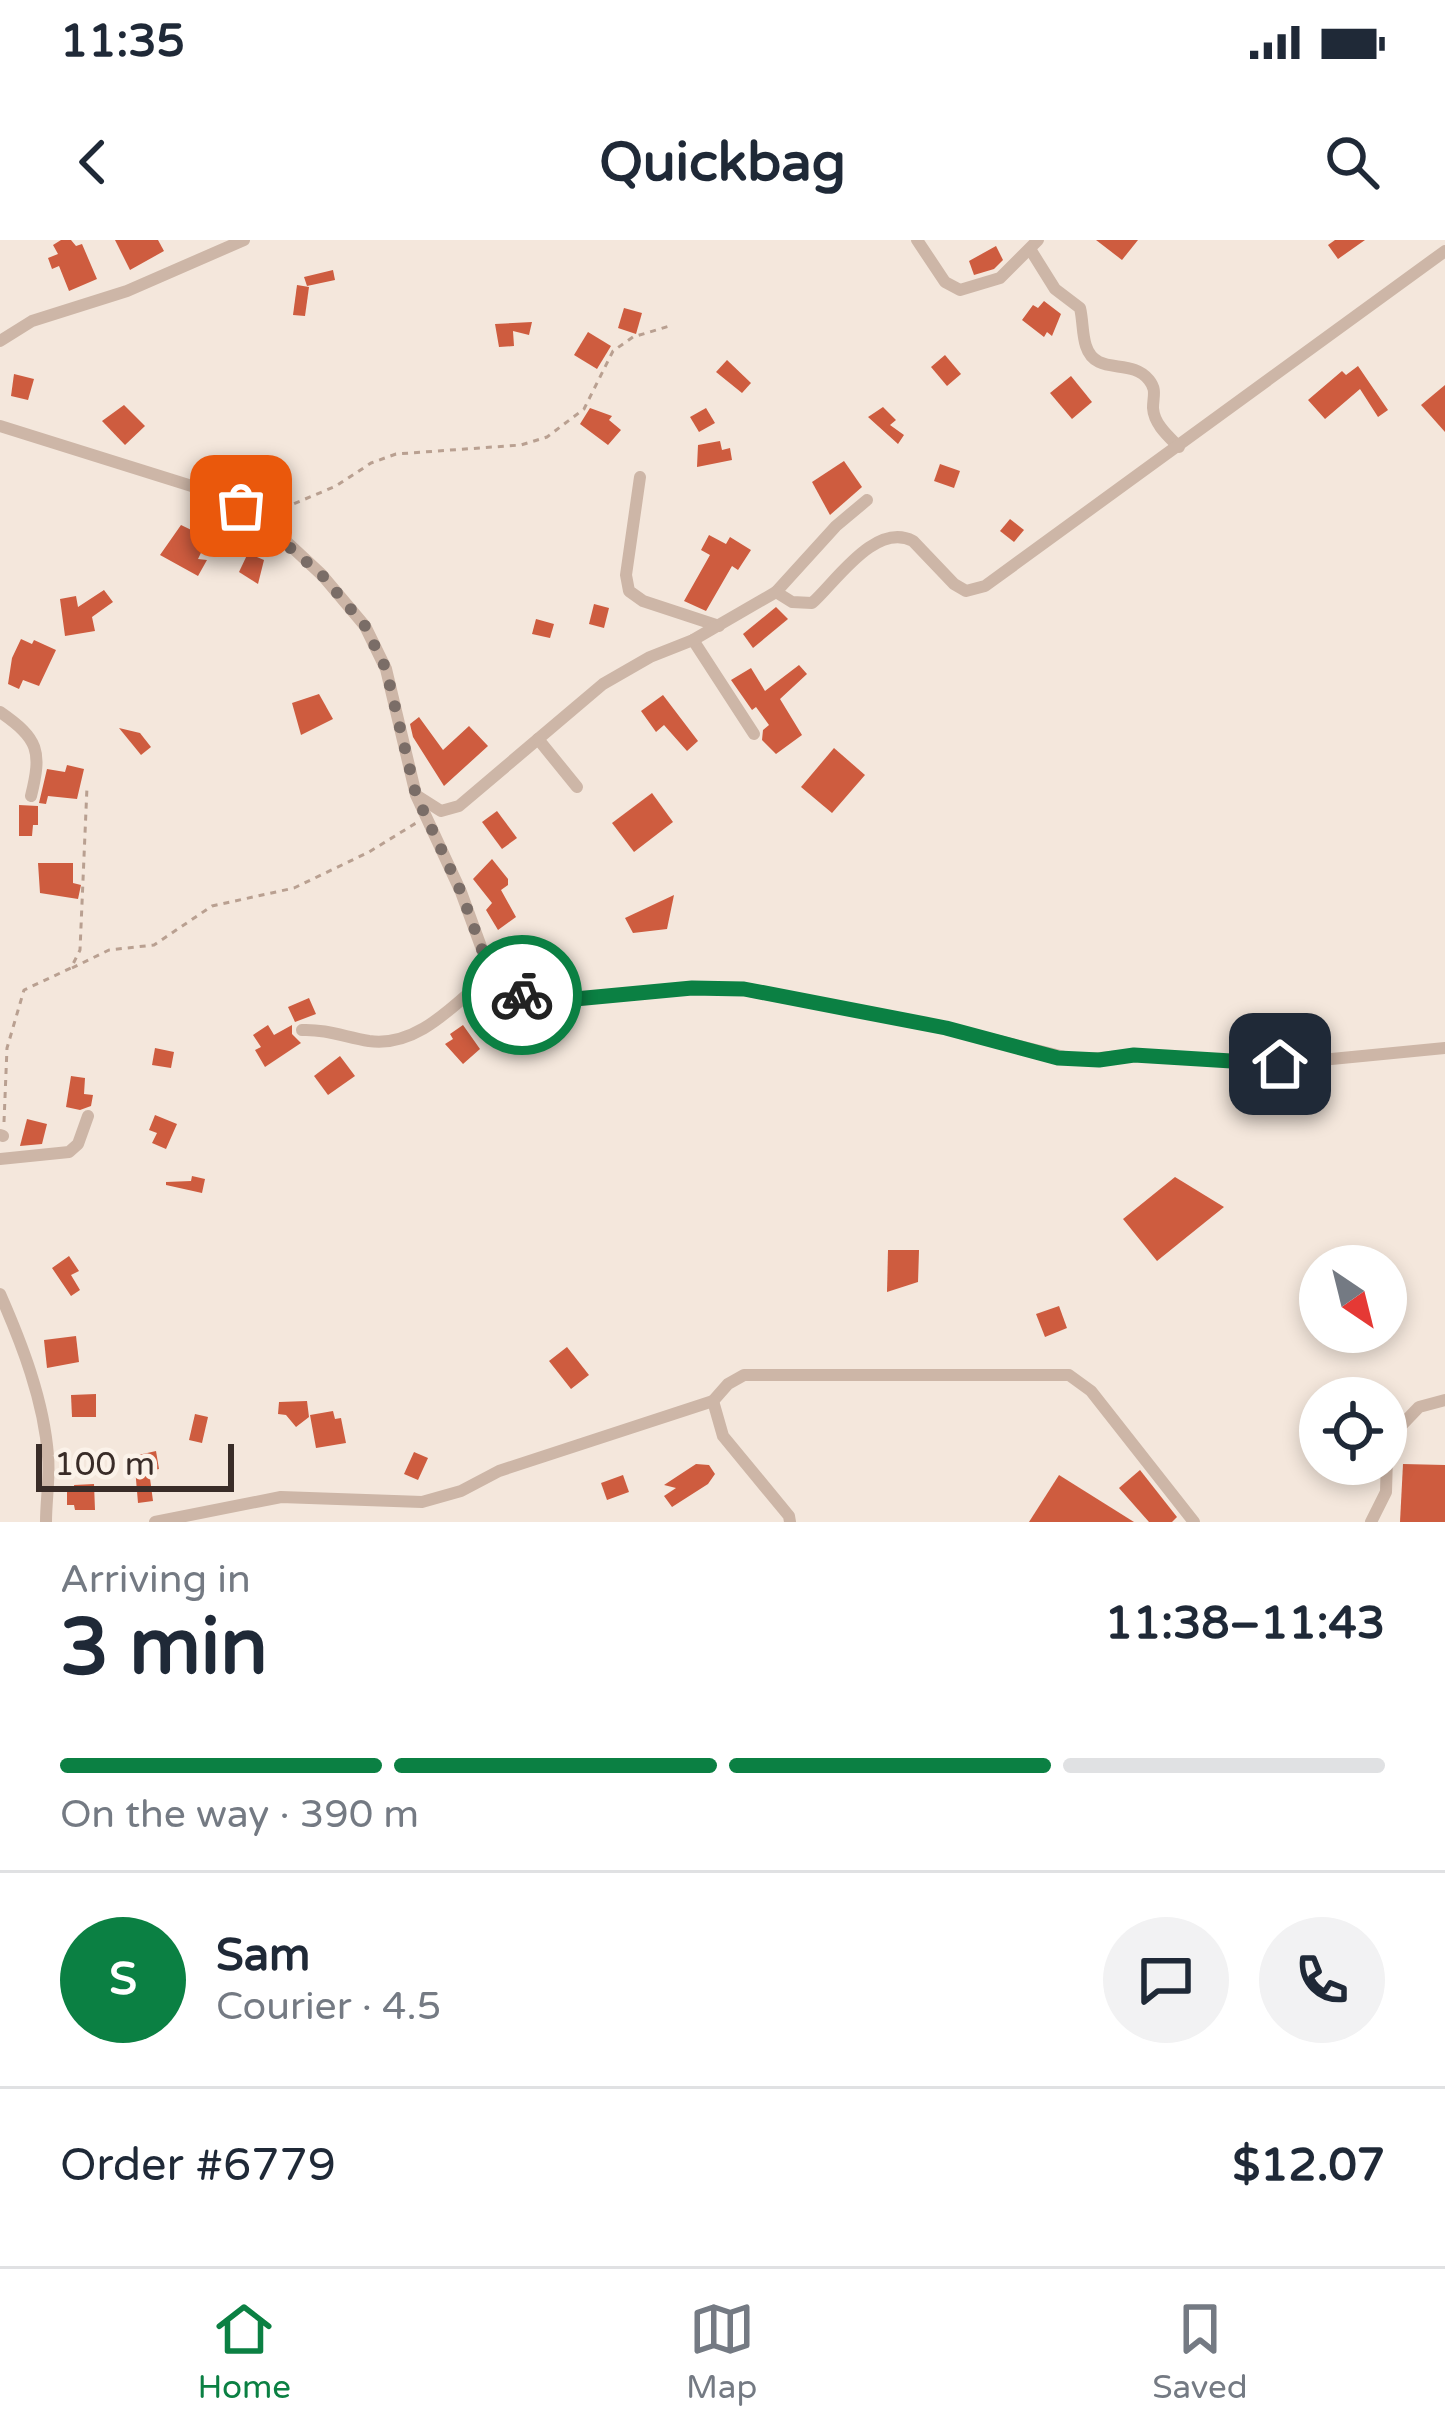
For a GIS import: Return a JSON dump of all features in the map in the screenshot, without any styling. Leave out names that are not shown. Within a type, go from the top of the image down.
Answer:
[{"type":"street","points":[[0,341],[32,321],[127,291],[244,240]]},
{"type":"street","points":[[917,240],[945,281],[960,290],[1000,278],[1034,245],[1055,289],[1080,308],[1084,342],[1094,361],[1128,366],[1147,377],[1155,391],[1157,423],[1179,447]]},
{"type":"street","points":[[776,592],[803,605],[812,603],[857,555],[904,536],[954,584],[976,590],[1443,251]]},
{"type":"street","points":[[0,426],[214,493],[259,518],[322,575],[365,626],[386,669],[416,795],[461,892],[491,974],[508,989],[536,999],[744,989],[946,1028],[1077,1060],[1134,1055],[1280,1064],[1445,1048]]},
{"type":"street","points":[[640,477],[626,575],[629,591],[643,601],[719,626]]},
{"type":"street","points":[[416,795],[441,811],[450,810],[603,684],[776,592],[836,526],[867,500]]},
{"type":"street","points":[[693,640],[754,734]]},
{"type":"street","points":[[0,712],[33,741],[38,756],[31,796]]},
{"type":"street","points":[[538,740],[578,787]]},
{"type":"street","points":[[302,1030],[384,1042],[413,1036],[491,974]]},
{"type":"street","points":[[0,1159],[69,1152],[88,1116]]},
{"type":"street","points":[[0,1294],[22,1343],[43,1425],[48,1457],[46,1522]]},
{"type":"street","points":[[155,1522],[281,1497],[422,1502],[461,1492],[499,1471],[713,1401],[744,1375],[1069,1375],[1091,1390],[1194,1522]]},
{"type":"street","points":[[1371,1522],[1385,1492],[1387,1456],[1395,1432],[1413,1412],[1445,1400]]},
{"type":"street","points":[[713,1401],[723,1436],[790,1522]]},
{"type":"path","points":[[259,518],[396,454],[521,445],[547,436],[584,409],[621,344],[673,326]]},
{"type":"path","points":[[70,969],[81,937],[87,787]]},
{"type":"path","points":[[1,1136],[7,1048],[25,990],[110,950],[154,945],[212,906],[294,888],[369,852],[425,817]]},
{"type":"building","points":[[61,240],[82,244],[97,279],[69,291],[59,266],[52,269],[48,258],[58,254],[53,245]]},
{"type":"building","points":[[115,240],[158,240],[164,251],[130,270]]},
{"type":"building","points":[[1096,240],[1138,240],[1122,260]]},
{"type":"building","points":[[1335,240],[1365,240],[1338,259],[1328,245]]},
{"type":"building","points":[[996,246],[1003,260],[994,269],[974,275],[969,261]]},
{"type":"building","points":[[333,270],[335,280],[307,286],[304,277]]},
{"type":"building","points":[[297,285],[309,287],[305,316],[293,315]]},
{"type":"building","points":[[1044,301],[1061,314],[1052,336],[1047,332],[1044,337],[1022,320],[1033,305],[1038,308]]},
{"type":"building","points":[[624,308],[642,313],[636,334],[618,328]]},
{"type":"building","points":[[532,322],[529,335],[513,331],[514,346],[499,347],[495,324]]},
{"type":"building","points":[[588,332],[611,346],[597,369],[574,355]]},
{"type":"building","points":[[945,355],[961,374],[947,386],[931,367]]},
{"type":"building","points":[[727,360],[751,383],[742,393],[716,372]]},
{"type":"building","points":[[1358,366],[1388,410],[1378,417],[1360,389],[1325,419],[1308,400],[1342,371],[1346,375]]},
{"type":"building","points":[[14,374],[34,379],[28,400],[11,396]]},
{"type":"building","points":[[1071,376],[1092,402],[1072,419],[1050,393]]},
{"type":"building","points":[[1445,385],[1445,432],[1421,405]]},
{"type":"building","points":[[124,405],[145,426],[125,445],[102,421]]},
{"type":"building","points":[[883,407],[896,420],[890,425],[904,435],[898,444],[868,417]]},
{"type":"building","points":[[590,408],[612,416],[609,420],[621,430],[608,445],[580,424]]},
{"type":"building","points":[[706,408],[715,423],[699,432],[690,417]]},
{"type":"building","points":[[720,441],[722,450],[730,448],[732,460],[697,467],[698,445]]},
{"type":"building","points":[[844,461],[862,487],[830,515],[812,482]]},
{"type":"building","points":[[940,464],[960,471],[954,488],[934,481]]},
{"type":"building","points":[[1010,519],[1024,530],[1014,542],[1000,531]]},
{"type":"building","points":[[181,525],[208,538],[198,559],[207,560],[198,576],[160,555]]},
{"type":"building","points":[[709,535],[726,544],[730,537],[751,550],[738,570],[732,566],[706,611],[684,601],[710,555],[701,550]]},
{"type":"building","points":[[248,553],[264,560],[258,584],[239,572]]},
{"type":"building","points":[[104,590],[113,602],[92,617],[95,631],[65,636],[60,599],[76,596],[78,607]]},
{"type":"building","points":[[594,604],[609,608],[604,628],[589,624]]},
{"type":"building","points":[[776,607],[788,619],[753,648],[743,634]]},
{"type":"building","points":[[536,619],[554,624],[550,638],[532,634]]},
{"type":"building","points":[[21,639],[56,650],[39,686],[23,680],[19,689],[8,684]]},
{"type":"building","points":[[799,665],[807,674],[780,699],[802,735],[776,754],[762,740],[769,725],[731,680],[751,668],[765,691]]},
{"type":"building","points":[[319,694],[333,719],[301,735],[292,703]]},
{"type":"building","points":[[663,695],[698,741],[687,751],[664,725],[656,732],[641,711]]},
{"type":"building","points":[[419,717],[443,750],[469,726],[488,746],[444,786],[413,737],[410,724]]},
{"type":"building","points":[[119,728],[140,733],[151,747],[141,755]]},
{"type":"building","points":[[834,748],[865,775],[832,813],[801,787]]},
{"type":"building","points":[[67,765],[84,769],[77,799],[48,796],[46,804],[39,803],[47,769],[65,772]]},
{"type":"building","points":[[652,793],[673,822],[634,852],[612,823]]},
{"type":"building","points":[[19,805],[38,806],[38,825],[33,825],[32,836],[19,836]]},
{"type":"building","points":[[497,811],[517,838],[502,849],[482,822]]},
{"type":"building","points":[[492,859],[508,879],[501,890],[516,917],[498,930],[486,910],[492,903],[473,879]]},
{"type":"building","points":[[38,863],[73,863],[73,883],[81,885],[78,899],[40,893]]},
{"type":"building","points":[[674,895],[667,929],[633,933],[625,918]]},
{"type":"building","points":[[309,998],[316,1014],[295,1022],[288,1007]]},
{"type":"building","points":[[268,1025],[274,1035],[292,1025],[292,1034],[301,1043],[265,1067],[253,1035]]},
{"type":"building","points":[[463,1025],[480,1049],[463,1064],[445,1044]]},
{"type":"building","points":[[155,1048],[174,1052],[171,1068],[152,1065]]},
{"type":"building","points":[[340,1056],[355,1076],[328,1095],[314,1076]]},
{"type":"building","points":[[71,1076],[85,1078],[84,1094],[93,1095],[91,1106],[66,1107]]},
{"type":"building","points":[[155,1115],[177,1124],[166,1149],[152,1143],[157,1133],[149,1130]]},
{"type":"building","points":[[27,1119],[47,1124],[42,1144],[20,1146]]},
{"type":"building","points":[[192,1176],[205,1179],[202,1193],[166,1185],[191,1181]]},
{"type":"building","points":[[1175,1177],[1224,1207],[1157,1261],[1123,1219]]},
{"type":"building","points":[[888,1250],[919,1250],[918,1282],[887,1292]]},
{"type":"building","points":[[69,1256],[79,1271],[71,1275],[80,1290],[71,1296],[52,1268]]},
{"type":"building","points":[[1059,1306],[1067,1328],[1045,1337],[1036,1314]]},
{"type":"building","points":[[76,1336],[79,1362],[47,1368],[44,1340]]},
{"type":"building","points":[[567,1347],[589,1375],[571,1389],[549,1361]]},
{"type":"building","points":[[96,1394],[96,1417],[72,1417],[71,1395]]},
{"type":"building","points":[[307,1401],[309,1417],[296,1427],[286,1415],[278,1414],[279,1402]]},
{"type":"building","points":[[333,1411],[335,1419],[341,1418],[346,1443],[316,1448],[310,1415]]},
{"type":"building","points":[[195,1414],[208,1417],[202,1443],[189,1440]]},
{"type":"building","points":[[156,1451],[159,1469],[149,1471],[153,1501],[138,1503],[134,1456]]},
{"type":"building","points":[[414,1452],[428,1458],[418,1480],[404,1474]]},
{"type":"building","points":[[696,1464],[709,1465],[715,1474],[708,1484],[672,1507],[664,1496],[676,1488],[664,1485]]},
{"type":"building","points":[[1407,1464],[1445,1465],[1445,1522],[1400,1522]]},
{"type":"building","points":[[1140,1470],[1177,1517],[1172,1522],[1149,1522],[1119,1488]]},
{"type":"building","points":[[623,1475],[629,1492],[607,1500],[601,1483]]},
{"type":"building","points":[[1059,1475],[1134,1522],[1029,1522]]},
{"type":"building","points":[[94,1484],[95,1510],[67,1505],[67,1491],[75,1491],[74,1485]]},
{"type":"way so far","points":[[241,506],[322,575],[365,626],[386,669],[416,795],[461,892],[491,974],[522,995]]},
{"type":"route","points":[[522,995],[575,999],[692,988],[744,989],[946,1028],[1058,1058],[1099,1060],[1134,1055],[1280,1064]]}]
